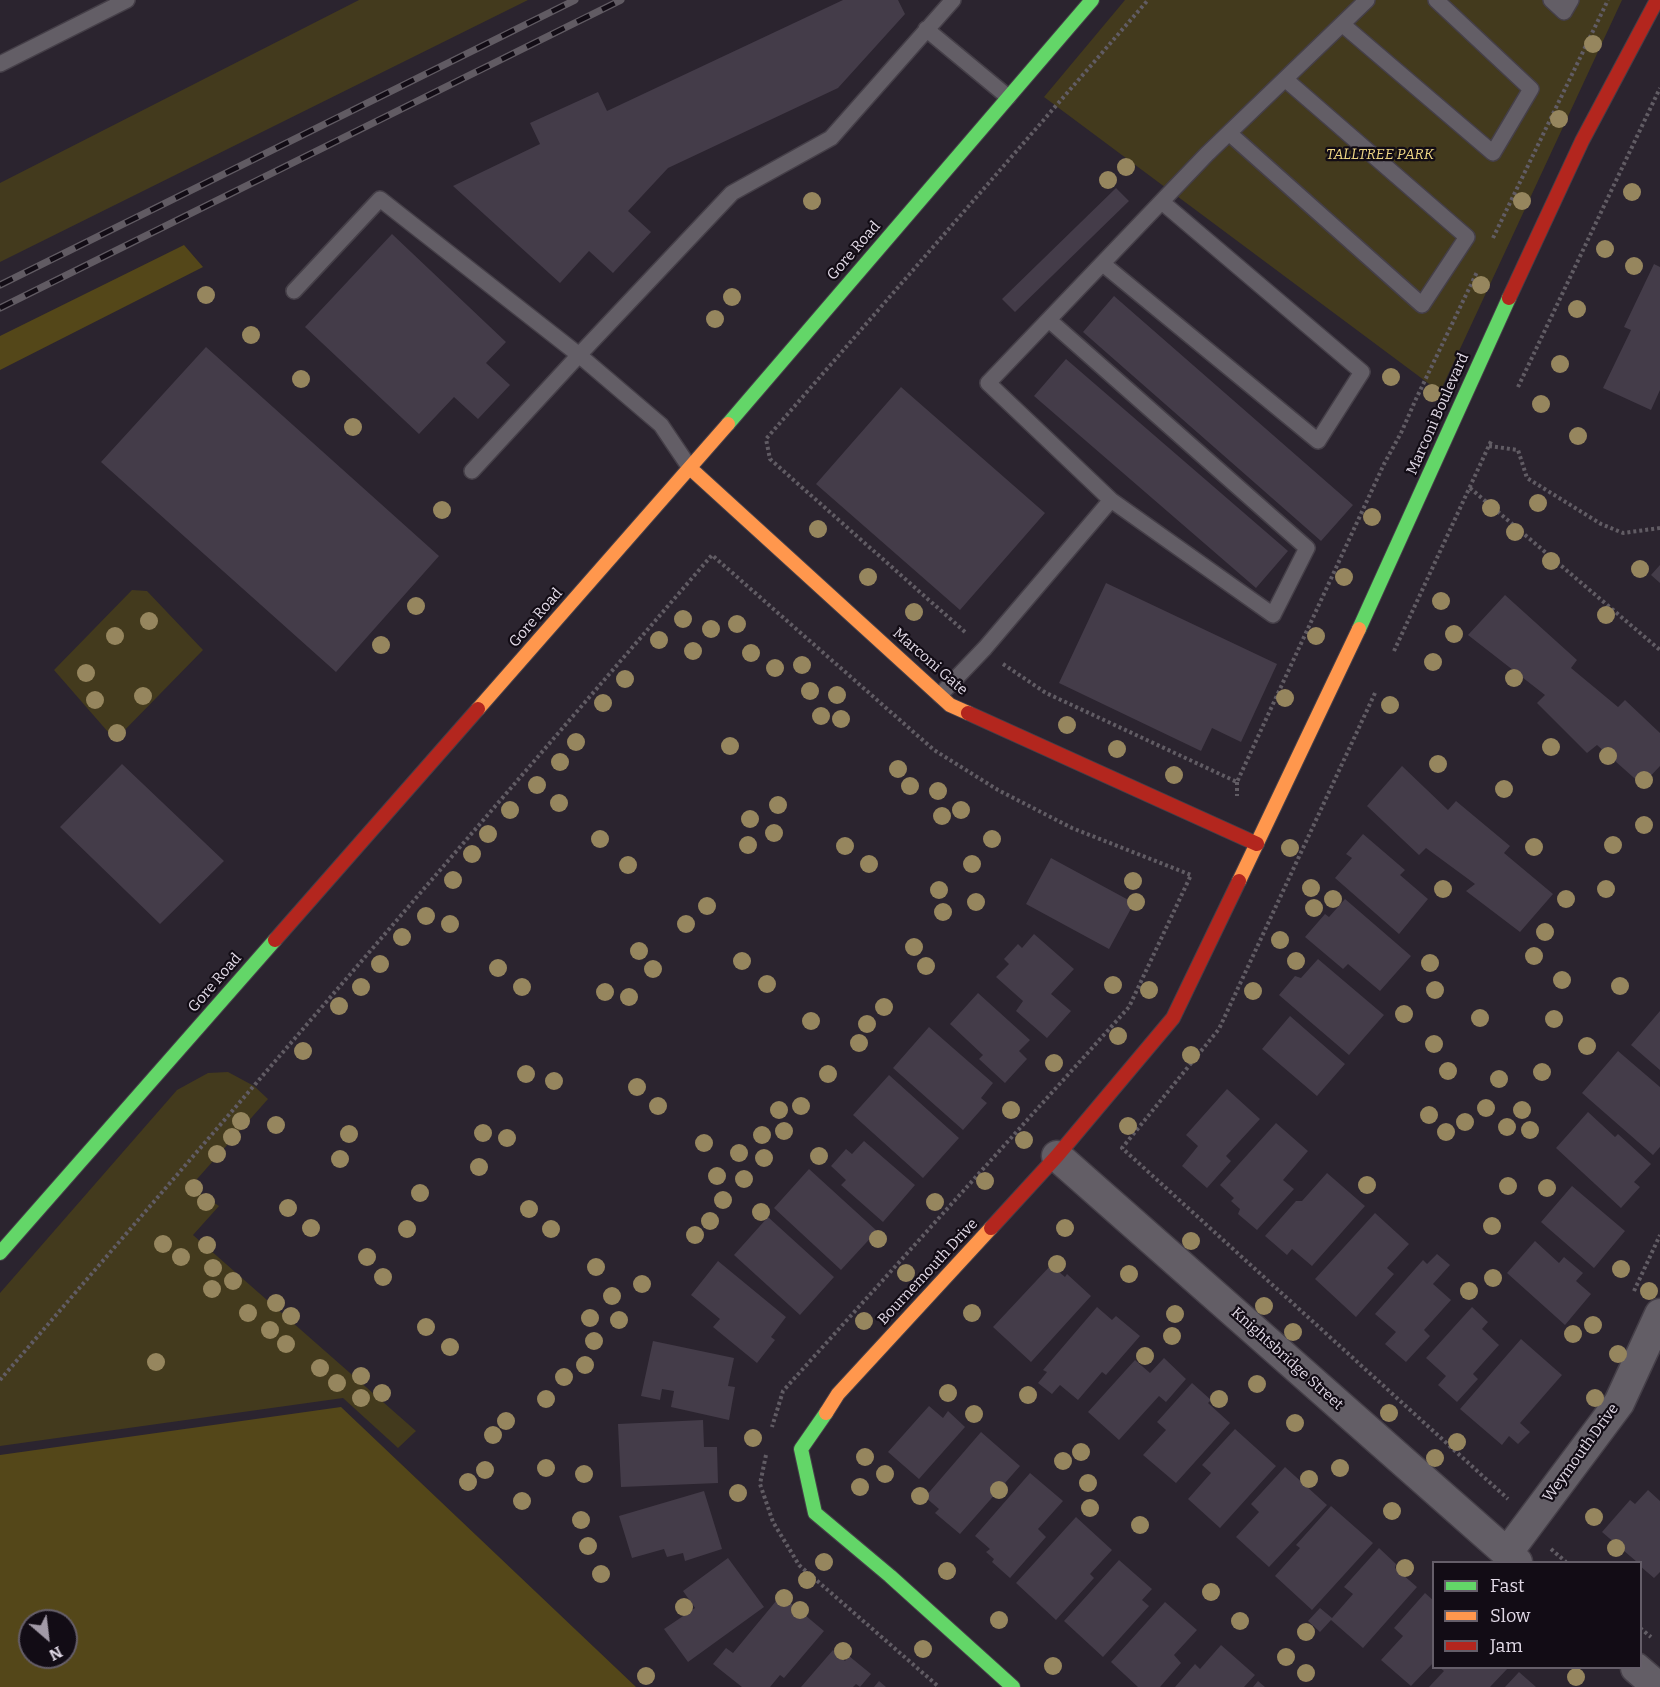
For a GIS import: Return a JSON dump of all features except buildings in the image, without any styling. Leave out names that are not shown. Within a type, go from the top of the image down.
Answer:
[{"type":"street","name":"Gore Road","points":[[0,1253],[690,468],[1092,0]]},
{"type":"street","name":"Marconi Boulevard","points":[[1257,844],[1346,658],[1463,397],[1582,141],[1657,0]]},
{"type":"street","name":"Marconi Gate","points":[[690,468],[950,705],[1257,844]]},
{"type":"street","name":"Bournemouth Drive","points":[[1013,1687],[890,1576],[815,1513],[801,1449],[838,1394],[1057,1156],[1173,1018],[1257,844]]},
{"type":"street","name":"Knightsbridge Street","points":[[1057,1156],[1512,1558]]},
{"type":"street","name":"Weymouth Drive","points":[[1512,1558],[1619,1402],[1660,1314]]},
{"type":"street","points":[[1637,1669],[1658,1687]]},
{"type":"lane","points":[[0,64],[128,0]]},
{"type":"lane","points":[[472,471],[732,193],[831,138],[952,0]]},
{"type":"lane","points":[[1049,320],[1307,548],[1274,615],[1111,500],[988,383],[1229,133],[1367,0]]},
{"type":"lane","points":[[1342,24],[1493,153],[1531,89],[1436,0]]},
{"type":"lane","points":[[1551,0],[1564,12],[1571,0]]},
{"type":"lane","points":[[926,30],[1008,97]]},
{"type":"lane","points":[[1229,133],[1422,305],[1467,237],[1285,79]]},
{"type":"lane","points":[[294,291],[380,199],[579,355],[661,425],[690,468]]},
{"type":"lane","points":[[1103,264],[1318,441],[1362,372],[1162,201]]},
{"type":"lane","points":[[940,696],[992,640],[1111,500]]},
{"type":"path","points":[[1518,387],[1660,88]]},
{"type":"path","points":[[1394,651],[1492,439]]},
{"type":"path","points":[[1489,446],[1518,450],[1527,478],[1601,524],[1623,533],[1660,528]]},
{"type":"path","points":[[1470,488],[1660,650]]},
{"type":"path","points":[[0,1380],[712,555],[934,750],[998,790],[1072,828],[1191,875],[1129,1007],[783,1391],[770,1437]]},
{"type":"path","points":[[1375,693],[1220,1029],[1122,1148],[1509,1499],[1516,1490]]},
{"type":"path","points":[[1237,782],[1237,796]]},
{"type":"path","points":[[1631,1298],[1660,1234]]},
{"type":"path","points":[[767,1448],[760,1484],[773,1522],[799,1565],[939,1687]]},
{"type":"path","points":[[1551,1549],[1564,1561]]},
{"type":"green space","points":[[359,0],[528,0],[0,262],[0,183]]},
{"type":"green space","name":"TALLTREE PARK","points":[[1125,0],[1622,0],[1440,392],[1044,97]]},
{"type":"green space","points":[[132,590],[147,591],[203,650],[115,740],[54,670]]},
{"type":"green space","points":[[228,1072],[254,1086],[268,1099],[190,1187],[219,1206],[193,1235],[416,1431],[398,1448],[343,1398],[0,1446],[0,1293],[177,1090],[208,1073]]},
{"type":"shaded area","points":[[184,245],[203,267],[0,370],[0,336]]},
{"type":"shaded area","points":[[341,1407],[636,1687],[0,1687],[0,1455]]},
{"type":"railway","points":[[0,285],[575,0]]},
{"type":"railway","points":[[0,308],[621,0]]},
{"type":"traffic: fast","points":[[728,424],[1092,0]]},
{"type":"traffic: fast","points":[[1359,629],[1509,298]]},
{"type":"traffic: fast","points":[[0,1253],[275,940]]},
{"type":"traffic: fast","points":[[826,1413],[801,1449],[815,1513],[890,1576],[1013,1687]]},
{"type":"traffic: slow","points":[[478,709],[728,424]]},
{"type":"traffic: slow","points":[[690,468],[950,705],[968,713]]},
{"type":"traffic: slow","points":[[1239,881],[1359,629]]},
{"type":"traffic: slow","points":[[826,1413],[838,1394],[991,1228]]},
{"type":"traffic: jam","points":[[1509,298],[1582,141],[1657,0]]},
{"type":"traffic: jam","points":[[275,940],[478,709]]},
{"type":"traffic: jam","points":[[968,713],[1257,844]]},
{"type":"traffic: jam","points":[[991,1228],[1057,1156],[1173,1018],[1239,881]]}]
